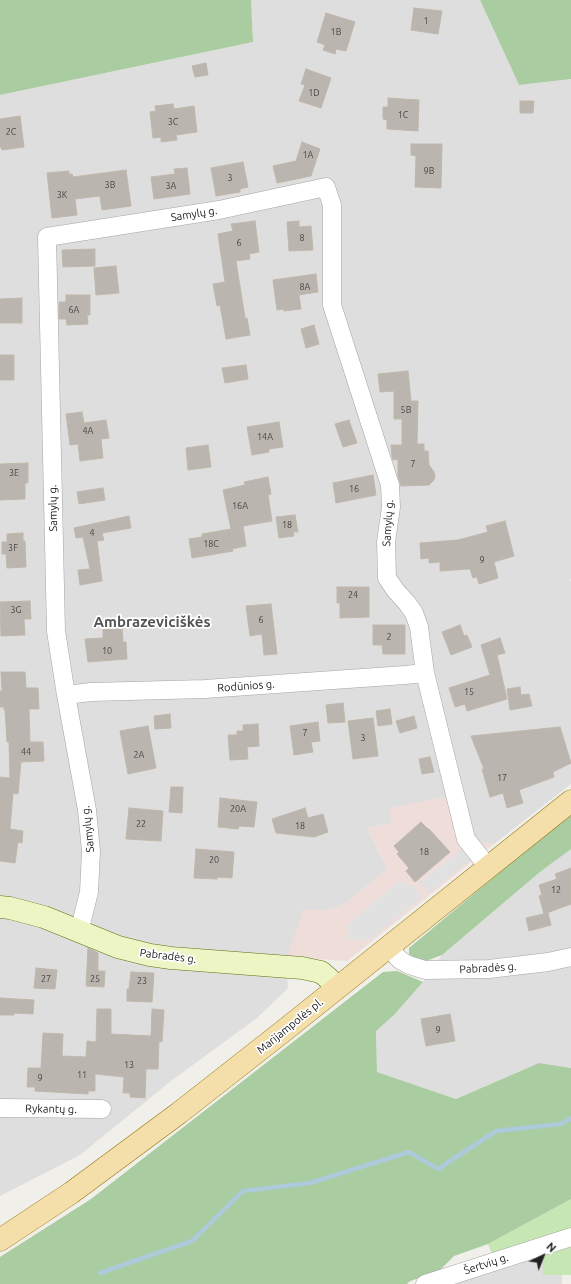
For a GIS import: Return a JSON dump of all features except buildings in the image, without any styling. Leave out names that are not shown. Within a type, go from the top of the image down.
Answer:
[{"type":"main road","name":"Marijampolės pl.","points":[[0,1240],[71,1192],[179,1113],[571,801]]},
{"type":"street","name":"Samylų g.","points":[[79,932],[89,892],[91,851],[87,810],[56,631],[47,238],[219,210],[326,187],[332,205],[332,305],[390,486],[391,507],[386,542],[387,578],[414,613],[419,627],[425,672],[466,839],[488,868]]},
{"type":"street","name":"Rodūnios g.","points":[[66,695],[91,692],[205,689],[405,675],[425,672]]},
{"type":"street","name":"Pabradės g.","points":[[0,907],[10,908],[44,917],[118,947],[150,955],[302,968],[321,972],[337,988]]},
{"type":"street","name":"Pabradės g.","points":[[388,947],[400,960],[409,966],[425,970],[505,968],[548,962],[571,956]]},
{"type":"street","name":"Rykantų g.","points":[[0,1108],[102,1109]]},
{"type":"street","name":"Šertvių g.","points":[[425,1284],[571,1237]]},
{"type":"shaded area","points":[[251,0],[480,0],[519,85],[571,79],[571,784],[494,844],[391,823],[367,828],[387,869],[345,904],[326,910],[303,910],[287,976],[288,988],[257,1018],[171,1081],[80,1155],[0,1196],[0,95],[253,42]]},
{"type":"shaded area","points":[[460,794],[468,831],[479,842],[494,844],[347,961],[287,957],[303,910],[326,910],[345,904],[387,869],[367,828],[391,823],[390,808]]},
{"type":"shaded area","points":[[463,849],[471,859],[429,893],[420,882]]},
{"type":"shaded area","points":[[571,849],[571,1068],[539,1063],[456,1099],[377,1072],[376,1031],[394,1015],[423,982],[442,955],[540,872]]},
{"type":"shaded area","points":[[399,881],[413,885],[421,898],[369,940],[348,939],[347,925]]},
{"type":"shaded area","points":[[542,1251],[544,1275],[562,1275],[562,1284],[441,1284]]},
{"type":"green space","points":[[0,0],[251,0],[253,42],[0,95]]},
{"type":"green space","points":[[480,0],[571,0],[571,79],[519,85]]},
{"type":"green space","points":[[571,813],[571,849],[540,872],[442,955],[426,961],[409,957],[409,948]]},
{"type":"green space","points":[[397,971],[423,982],[394,1015],[376,1031],[377,1072],[456,1099],[539,1063],[571,1068],[571,1199],[488,1244],[454,1256],[438,1272],[410,1281],[407,1284],[0,1284],[0,1257],[91,1199],[383,972]]},
{"type":"green space","points":[[571,1199],[571,1230],[492,1254],[488,1244]]},
{"type":"green space","points":[[571,1242],[571,1275],[543,1275],[542,1251]]},
{"type":"waterway","points":[[100,1273],[192,1241],[243,1191],[310,1183],[409,1152],[438,1169],[496,1131],[561,1124],[571,1118]]},
{"type":"district","name":"Ambrazeviciškės","points":[[152,622]]}]
